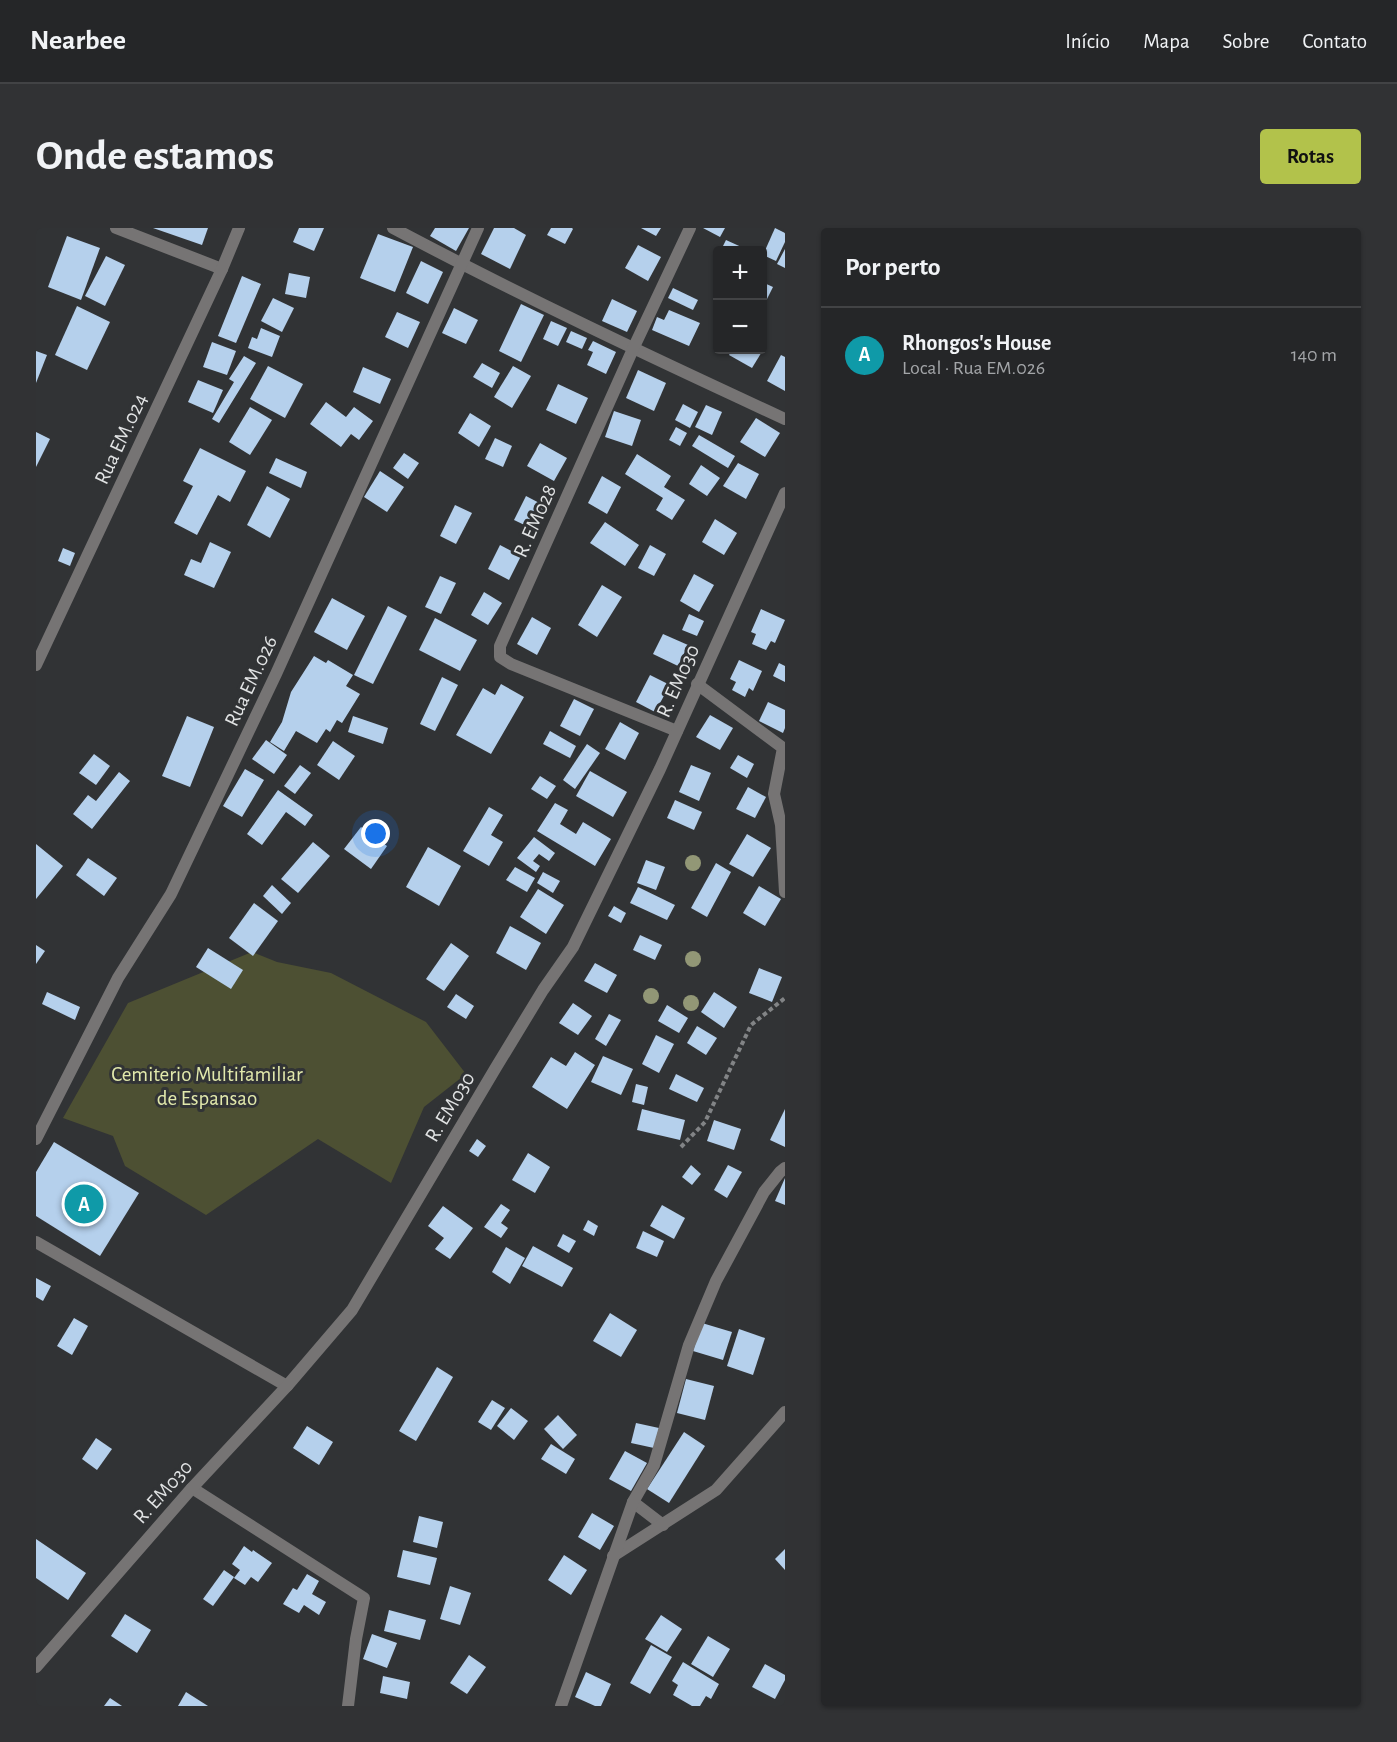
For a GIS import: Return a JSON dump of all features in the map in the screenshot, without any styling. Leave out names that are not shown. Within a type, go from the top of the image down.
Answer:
[{"type":"street","points":[[116,228],[222,269]]},
{"type":"street","name":"Rua EM.024","points":[[36,665],[40,651],[222,269],[238,228]]},
{"type":"street","points":[[393,228],[460,264],[633,349],[785,419]]},
{"type":"street","name":"Rua EM.026","points":[[36,1139],[118,978],[171,894],[276,674],[478,228]]},
{"type":"street","name":"R. EM028","points":[[677,731],[511,664],[500,657],[500,646],[633,349],[690,228]]},
{"type":"street","name":"R. EM030","points":[[36,1667],[192,1488],[287,1386],[352,1310],[531,1010],[573,947],[677,731],[785,493]]},
{"type":"street","points":[[698,684],[783,748],[774,794],[783,823],[785,892]]},
{"type":"street","points":[[561,1706],[633,1502],[654,1465],[689,1345],[716,1281],[764,1192],[785,1168]]},
{"type":"street","points":[[36,1242],[287,1386]]},
{"type":"street","points":[[613,1556],[716,1490],[785,1412]]},
{"type":"street","points":[[192,1488],[364,1598],[356,1639],[348,1706]]},
{"type":"street","points":[[633,1502],[663,1525]]},
{"type":"path","points":[[681,1147],[705,1122],[751,1024],[785,998]]},
{"type":"green space","name":"Cemiterio Multifamiliar de Espansao","points":[[252,952],[277,962],[331,973],[426,1022],[466,1074],[424,1107],[391,1183],[318,1139],[206,1215],[125,1166],[113,1136],[63,1118],[128,1003]]},
{"type":"building","points":[[153,228],[208,228],[202,245]]},
{"type":"building","points":[[299,228],[324,228],[314,251],[293,242]]},
{"type":"building","points":[[435,228],[469,228],[456,251],[430,236]]},
{"type":"building","points":[[494,228],[514,228],[526,235],[510,269],[481,254]]},
{"type":"building","points":[[551,228],[573,229],[565,244],[547,235]]},
{"type":"building","points":[[641,228],[661,228],[656,236]]},
{"type":"building","points":[[703,228],[725,228],[720,237]]},
{"type":"building","points":[[775,228],[785,233],[785,242],[776,261],[767,257],[767,246]]},
{"type":"building","points":[[378,234],[413,247],[395,292],[360,278]]},
{"type":"building","points":[[67,236],[100,248],[81,300],[48,287]]},
{"type":"building","points":[[726,240],[739,246],[723,246]]},
{"type":"building","points":[[638,245],[661,257],[648,281],[625,268]]},
{"type":"building","points":[[785,249],[785,268],[777,264]]},
{"type":"building","points":[[106,256],[125,265],[105,306],[85,296]]},
{"type":"building","points":[[421,261],[443,272],[428,304],[406,293]]},
{"type":"building","points":[[289,273],[310,277],[306,298],[285,294]]},
{"type":"building","points":[[242,276],[261,284],[236,343],[218,336]]},
{"type":"building","points":[[767,284],[773,287],[767,299]]},
{"type":"building","points":[[673,288],[698,300],[693,310],[668,298]]},
{"type":"building","points":[[273,298],[294,308],[282,332],[261,321]]},
{"type":"building","points":[[612,299],[637,311],[627,332],[602,321]]},
{"type":"building","points":[[521,304],[544,315],[521,362],[499,351]]},
{"type":"building","points":[[77,306],[110,322],[87,370],[55,355]]},
{"type":"building","points":[[454,308],[478,320],[466,344],[442,333]]},
{"type":"building","points":[[669,310],[700,323],[689,346],[652,330],[657,317],[664,320]]},
{"type":"building","points":[[397,312],[420,322],[408,348],[385,337]]},
{"type":"building","points":[[551,321],[567,328],[558,346],[543,339]]},
{"type":"building","points":[[261,328],[280,336],[272,357],[248,348],[252,337],[257,339]]},
{"type":"building","points":[[571,331],[587,338],[582,349],[566,342]]},
{"type":"building","points":[[593,341],[616,352],[606,374],[587,365],[593,352],[588,350]]},
{"type":"building","points":[[212,342],[236,351],[227,375],[203,367]]},
{"type":"building","points":[[36,351],[47,355],[36,383]]},
{"type":"building","points":[[730,354],[761,354],[752,368]]},
{"type":"building","points":[[781,355],[785,357],[785,391],[767,381]]},
{"type":"building","points":[[244,356],[256,363],[219,423],[212,419],[234,382],[229,379]]},
{"type":"building","points":[[482,363],[500,373],[492,388],[473,377]]},
{"type":"building","points":[[268,366],[303,384],[285,418],[250,399]]},
{"type":"building","points":[[513,366],[531,376],[512,408],[494,397]]},
{"type":"building","points":[[363,367],[391,379],[380,404],[353,392]]},
{"type":"building","points":[[638,370],[666,383],[654,411],[626,398]]},
{"type":"building","points":[[198,380],[223,390],[213,413],[188,402]]},
{"type":"building","points":[[558,384],[588,398],[576,424],[546,410]]},
{"type":"building","points":[[326,402],[346,417],[354,407],[373,421],[359,440],[351,434],[341,447],[310,424]]},
{"type":"building","points":[[683,404],[698,412],[690,428],[675,420]]},
{"type":"building","points":[[706,405],[722,412],[712,435],[695,427]]},
{"type":"building","points":[[250,407],[272,420],[250,455],[229,442]]},
{"type":"building","points":[[614,411],[641,420],[632,446],[605,437]]},
{"type":"building","points":[[470,413],[491,426],[479,447],[458,433]]},
{"type":"building","points":[[756,418],[780,433],[765,457],[740,442]]},
{"type":"building","points":[[676,427],[687,433],[680,446],[669,440]]},
{"type":"building","points":[[36,432],[50,439],[36,467]]},
{"type":"building","points":[[699,435],[735,456],[728,468],[692,446]]},
{"type":"building","points":[[495,438],[512,446],[503,467],[485,459]]},
{"type":"building","points":[[540,443],[567,458],[554,481],[527,466]]},
{"type":"building","points":[[200,448],[246,471],[230,502],[218,495],[197,535],[174,523],[193,486],[183,481]]},
{"type":"building","points":[[404,453],[419,463],[408,479],[393,468]]},
{"type":"building","points":[[637,454],[671,476],[664,487],[685,500],[672,520],[656,510],[663,498],[625,474]]},
{"type":"building","points":[[276,458],[307,472],[301,488],[269,473]]},
{"type":"building","points":[[738,463],[759,474],[746,499],[723,486]]},
{"type":"building","points":[[701,465],[720,478],[707,496],[689,484]]},
{"type":"building","points":[[380,471],[404,487],[387,512],[364,497]]},
{"type":"building","points":[[602,476],[621,487],[607,514],[588,503]]},
{"type":"building","points":[[267,486],[290,499],[270,538],[247,525]]},
{"type":"building","points":[[526,496],[547,507],[535,530],[514,520]]},
{"type":"building","points":[[455,505],[472,513],[456,544],[440,536]]},
{"type":"building","points":[[715,519],[737,533],[724,555],[702,542]]},
{"type":"building","points":[[605,522],[639,545],[625,566],[590,543]]},
{"type":"building","points":[[210,542],[231,552],[214,588],[184,575],[191,559],[201,563]]},
{"type":"building","points":[[500,545],[521,556],[509,580],[488,569]]},
{"type":"building","points":[[650,545],[666,554],[654,576],[638,568]]},
{"type":"building","points":[[63,548],[75,553],[70,566],[58,561]]},
{"type":"building","points":[[694,574],[714,585],[699,612],[680,601]]},
{"type":"building","points":[[440,576],[456,583],[441,614],[425,607]]},
{"type":"building","points":[[602,585],[622,597],[597,637],[578,625]]},
{"type":"building","points":[[484,592],[502,603],[488,625],[471,615]]},
{"type":"building","points":[[332,598],[365,616],[347,650],[314,632]]},
{"type":"building","points":[[388,606],[407,616],[373,684],[354,675]]},
{"type":"building","points":[[761,609],[785,620],[775,643],[771,641],[766,650],[752,644],[756,634],[751,632]]},
{"type":"building","points":[[689,614],[704,621],[697,636],[682,630]]},
{"type":"building","points":[[532,617],[551,628],[537,655],[517,644]]},
{"type":"building","points":[[435,618],[477,640],[460,671],[419,650]]},
{"type":"building","points":[[663,634],[688,645],[678,666],[653,654]]},
{"type":"building","points":[[314,656],[326,663],[328,660],[353,675],[346,686],[360,694],[342,723],[337,720],[330,732],[326,729],[317,743],[296,731],[284,751],[270,742],[282,722],[291,692]]},
{"type":"building","points":[[739,660],[762,671],[753,691],[749,688],[745,697],[732,690],[736,682],[730,679]]},
{"type":"building","points":[[779,663],[785,666],[785,682],[773,676]]},
{"type":"building","points":[[650,675],[670,685],[655,712],[636,702]]},
{"type":"building","points":[[442,677],[458,685],[435,731],[420,724]]},
{"type":"building","points":[[501,684],[524,697],[491,754],[456,735],[483,688],[495,695]]},
{"type":"building","points":[[574,699],[594,709],[580,736],[560,726]]},
{"type":"building","points":[[768,702],[785,710],[783,733],[759,721]]},
{"type":"building","points":[[710,715],[733,728],[720,750],[696,737]]},
{"type":"building","points":[[187,716],[214,727],[190,787],[162,776]]},
{"type":"building","points":[[353,716],[388,728],[383,744],[348,732]]},
{"type":"building","points":[[620,722],[639,733],[625,760],[605,749]]},
{"type":"building","points":[[550,731],[576,746],[570,758],[543,744]]},
{"type":"building","points":[[266,740],[287,755],[274,774],[252,759]]},
{"type":"building","points":[[333,741],[355,756],[339,780],[317,765]]},
{"type":"building","points":[[587,744],[600,753],[575,789],[563,780]]},
{"type":"building","points":[[94,754],[110,766],[96,785],[79,773]]},
{"type":"building","points":[[738,755],[754,764],[747,778],[730,768]]},
{"type":"building","points":[[300,765],[311,773],[295,794],[284,786]]},
{"type":"building","points":[[691,765],[711,773],[699,801],[679,792]]},
{"type":"building","points":[[245,769],[264,780],[242,817],[223,806]]},
{"type":"building","points":[[590,771],[627,792],[613,817],[576,796]]},
{"type":"building","points":[[119,772],[130,781],[92,829],[73,814],[88,795],[96,801]]},
{"type":"building","points":[[540,776],[556,786],[547,799],[531,789]]},
{"type":"building","points":[[748,787],[766,797],[755,818],[736,809]]},
{"type":"building","points":[[278,790],[313,815],[305,826],[286,812],[262,845],[247,834]]},
{"type":"building","points":[[675,800],[702,812],[694,830],[667,818]]},
{"type":"building","points":[[555,803],[568,810],[560,824],[576,834],[583,822],[611,839],[595,866],[537,831]]},
{"type":"building","points":[[489,807],[503,815],[491,835],[503,842],[489,866],[463,851]]},
{"type":"building","points":[[361,827],[387,846],[371,869],[344,849]]},
{"type":"building","points":[[747,834],[771,848],[753,877],[729,864]]},
{"type":"building","points":[[534,837],[555,853],[549,861],[539,854],[533,861],[540,866],[536,872],[517,858]]},
{"type":"building","points":[[313,842],[330,856],[298,893],[281,879]]},
{"type":"building","points":[[36,844],[63,866],[36,899]]},
{"type":"building","points":[[428,847],[461,866],[439,906],[406,887]]},
{"type":"building","points":[[88,858],[117,878],[104,896],[76,875]]},
{"type":"building","points":[[646,860],[665,867],[656,890],[637,883]]},
{"type":"building","points":[[716,863],[731,872],[707,917],[691,908]]},
{"type":"building","points":[[515,867],[535,878],[527,892],[506,880]]},
{"type":"building","points":[[543,872],[560,881],[553,893],[537,883]]},
{"type":"building","points":[[272,885],[291,903],[282,914],[263,896]]},
{"type":"building","points":[[759,886],[781,899],[765,926],[743,913]]},
{"type":"building","points":[[638,887],[675,905],[667,920],[630,903]]},
{"type":"building","points":[[538,889],[564,905],[546,934],[520,917]]},
{"type":"building","points":[[254,903],[278,921],[253,956],[229,938]]},
{"type":"building","points":[[614,906],[626,913],[621,923],[608,916]]},
{"type":"building","points":[[510,926],[541,943],[526,970],[496,953]]},
{"type":"building","points":[[640,935],[662,945],[655,960],[633,950]]},
{"type":"building","points":[[451,943],[469,956],[444,991],[426,979]]},
{"type":"building","points":[[36,945],[45,951],[36,964]]},
{"type":"building","points":[[208,948],[243,970],[231,989],[196,967]]},
{"type":"building","points":[[595,963],[617,975],[607,993],[584,981]]},
{"type":"building","points":[[759,968],[782,977],[772,1002],[749,993]]},
{"type":"building","points":[[47,992],[80,1007],[75,1020],[42,1004]]},
{"type":"building","points":[[714,992],[737,1007],[724,1028],[701,1012]]},
{"type":"building","points":[[456,994],[474,1006],[466,1019],[447,1007]]},
{"type":"building","points":[[573,1003],[592,1016],[578,1035],[559,1023]]},
{"type":"building","points":[[667,1005],[688,1018],[679,1033],[658,1021]]},
{"type":"building","points":[[609,1014],[621,1020],[606,1046],[595,1039]]},
{"type":"building","points":[[697,1026],[717,1038],[706,1055],[687,1043]]},
{"type":"building","points":[[656,1035],[674,1044],[659,1073],[642,1064]]},
{"type":"building","points":[[575,1052],[595,1065],[567,1109],[532,1087],[551,1057],[566,1066]]},
{"type":"building","points":[[603,1056],[633,1069],[621,1095],[591,1082]]},
{"type":"building","points":[[676,1074],[704,1088],[697,1102],[669,1089]]},
{"type":"building","points":[[636,1084],[648,1087],[644,1105],[632,1102]]},
{"type":"building","points":[[642,1109],[685,1120],[680,1140],[637,1130]]},
{"type":"building","points":[[785,1109],[785,1147],[770,1140]]},
{"type":"building","points":[[714,1120],[741,1129],[734,1150],[707,1141]]},
{"type":"building","points":[[477,1139],[486,1146],[478,1157],[469,1151]]},
{"type":"building","points":[[54,1142],[139,1193],[100,1256],[36,1216],[36,1172]]},
{"type":"building","points":[[528,1153],[550,1167],[535,1193],[512,1180]]},
{"type":"building","points":[[691,1165],[701,1174],[692,1185],[682,1177]]},
{"type":"building","points":[[728,1165],[742,1172],[727,1198],[714,1190]]},
{"type":"building","points":[[785,1178],[785,1205],[775,1201]]},
{"type":"building","points":[[501,1204],[510,1210],[501,1223],[508,1228],[501,1238],[484,1227]]},
{"type":"building","points":[[662,1205],[685,1218],[674,1239],[650,1226]]},
{"type":"building","points":[[443,1206],[473,1228],[450,1259],[435,1249],[444,1238],[428,1226]]},
{"type":"building","points":[[588,1220],[598,1226],[594,1236],[583,1230]]},
{"type":"building","points":[[643,1231],[664,1241],[657,1257],[636,1248]]},
{"type":"building","points":[[563,1234],[576,1241],[569,1253],[557,1246]]},
{"type":"building","points":[[533,1246],[573,1268],[562,1287],[522,1266]]},
{"type":"building","points":[[506,1247],[525,1258],[510,1284],[492,1272]]},
{"type":"building","points":[[36,1278],[51,1286],[43,1301],[36,1297]]},
{"type":"building","points":[[610,1313],[637,1330],[621,1357],[593,1341]]},
{"type":"building","points":[[74,1318],[88,1326],[72,1355],[57,1346]]},
{"type":"building","points":[[702,1323],[732,1332],[723,1360],[693,1351]]},
{"type":"building","points":[[739,1329],[765,1338],[753,1375],[727,1366]]},
{"type":"building","points":[[437,1367],[453,1377],[416,1441],[399,1431]]},
{"type":"building","points":[[686,1379],[714,1386],[705,1420],[677,1413]]},
{"type":"building","points":[[492,1400],[505,1408],[491,1430],[478,1422]]},
{"type":"building","points":[[511,1408],[528,1421],[514,1440],[497,1426]]},
{"type":"building","points":[[558,1415],[577,1435],[563,1449],[544,1429]]},
{"type":"building","points":[[636,1423],[659,1428],[654,1448],[631,1443]]},
{"type":"building","points":[[307,1426],[333,1442],[319,1465],[293,1448]]},
{"type":"building","points":[[684,1432],[705,1446],[669,1503],[647,1489]]},
{"type":"building","points":[[96,1438],[112,1449],[97,1470],[82,1459]]},
{"type":"building","points":[[551,1444],[575,1459],[566,1474],[541,1459]]},
{"type":"building","points":[[625,1451],[647,1463],[631,1491],[609,1479]]},
{"type":"building","points":[[592,1513],[614,1526],[600,1550],[578,1537]]},
{"type":"building","points":[[419,1516],[443,1522],[437,1548],[413,1542]]},
{"type":"building","points":[[36,1539],[86,1573],[68,1600],[36,1578]]},
{"type":"building","points":[[244,1546],[272,1563],[258,1582],[251,1577],[245,1585],[234,1578],[240,1570],[232,1564]]},
{"type":"building","points":[[785,1549],[785,1570],[775,1559]]},
{"type":"building","points":[[403,1550],[437,1558],[430,1585],[397,1577]]},
{"type":"building","points":[[564,1555],[587,1570],[571,1595],[548,1580]]},
{"type":"building","points":[[224,1570],[234,1577],[213,1606],[203,1599]]},
{"type":"building","points":[[307,1574],[319,1581],[312,1594],[326,1602],[319,1615],[304,1605],[299,1613],[283,1604],[293,1588],[297,1590]]},
{"type":"building","points":[[450,1586],[471,1593],[460,1625],[440,1619]]},
{"type":"building","points":[[389,1610],[426,1620],[420,1640],[384,1631]]},
{"type":"building","points":[[125,1614],[151,1630],[137,1653],[111,1636]]},
{"type":"building","points":[[661,1615],[682,1629],[667,1652],[645,1639]]},
{"type":"building","points":[[372,1634],[397,1643],[387,1668],[363,1659]]},
{"type":"building","points":[[708,1636],[730,1649],[713,1677],[691,1664]]},
{"type":"building","points":[[651,1645],[672,1657],[650,1694],[630,1683]]},
{"type":"building","points":[[469,1655],[486,1667],[467,1694],[450,1683]]},
{"type":"building","points":[[683,1662],[719,1684],[711,1699],[706,1696],[700,1706],[692,1706],[673,1695],[678,1685],[672,1681]]},
{"type":"building","points":[[765,1664],[785,1675],[785,1680],[775,1699],[752,1687]]},
{"type":"building","points":[[586,1672],[611,1684],[601,1706],[595,1706],[575,1697]]},
{"type":"building","points":[[383,1676],[410,1682],[407,1699],[380,1693]]},
{"type":"building","points":[[186,1692],[208,1706],[178,1706]]},
{"type":"building","points":[[110,1698],[122,1706],[104,1706]]},
{"type":"place","name":"Rhongos's House","points":[[84,1204]]}]
